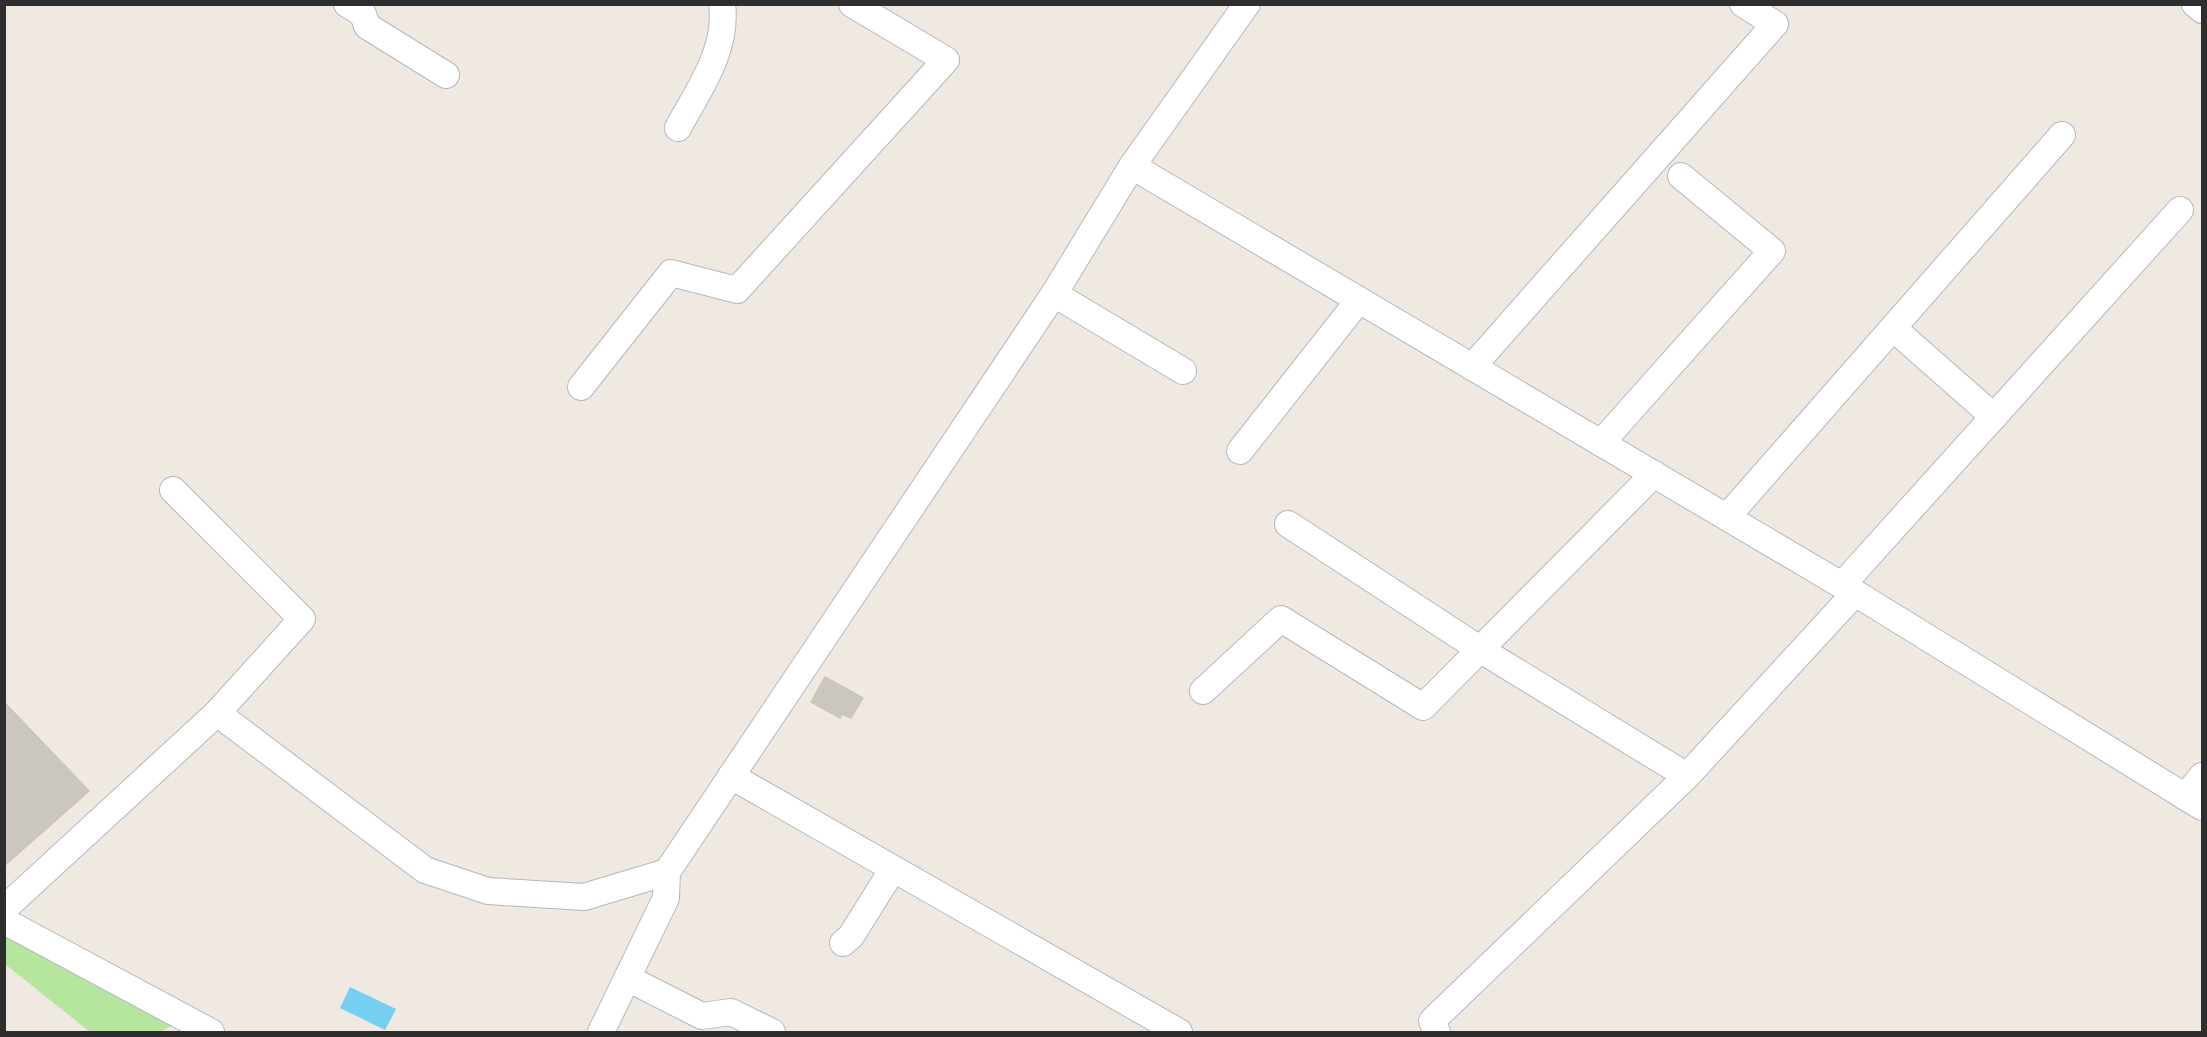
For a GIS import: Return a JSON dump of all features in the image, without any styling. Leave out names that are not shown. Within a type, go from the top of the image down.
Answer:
[{"type":"street","points":[[678,128],[714,62],[725,24],[722,4]]},
{"type":"street","points":[[581,387],[671,273],[737,290],[946,60],[852,4]]},
{"type":"street","points":[[601,1032],[666,898],[667,872],[1054,294],[1132,166],[1247,4]]},
{"type":"street","points":[[1472,367],[1775,24],[1743,4]]},
{"type":"street","points":[[2195,4],[2202,10]]},
{"type":"street","points":[[360,8],[367,26],[446,75]]},
{"type":"street","points":[[1727,517],[2062,135]]},
{"type":"street","points":[[1132,166],[1849,589],[2194,802],[2202,776]]},
{"type":"street","points":[[1600,443],[1772,251],[1681,176]]},
{"type":"street","points":[[1437,1032],[1432,1021],[1687,776],[1994,417],[2180,210]]},
{"type":"street","points":[[1054,294],[1183,371]]},
{"type":"street","points":[[1240,451],[1359,300]]},
{"type":"street","points":[[1893,328],[1994,417]]},
{"type":"street","points":[[1203,691],[1281,620],[1424,708],[1653,474]]},
{"type":"street","points":[[4,909],[217,713],[302,618],[173,490]]},
{"type":"street","points":[[1288,524],[1481,650],[1687,776]]},
{"type":"street","points":[[217,713],[424,870],[488,891],[584,897],[667,872]]},
{"type":"street","points":[[731,776],[1179,1032]]},
{"type":"street","points":[[843,944],[851,936],[893,869]]},
{"type":"street","points":[[4,921],[211,1032]]},
{"type":"street","points":[[627,978],[704,1024],[731,1012],[772,1032]]},
{"type":"green space","points":[[4,933],[175,1024],[160,1032],[90,1032],[5,964]]},
{"type":"water","points":[[350,987],[396,1009],[385,1030],[340,1008]]},
{"type":"building","points":[[825,677],[863,698],[851,718],[842,714],[840,718],[811,702]]},
{"type":"building","points":[[4,702],[89,791],[4,866]]}]
